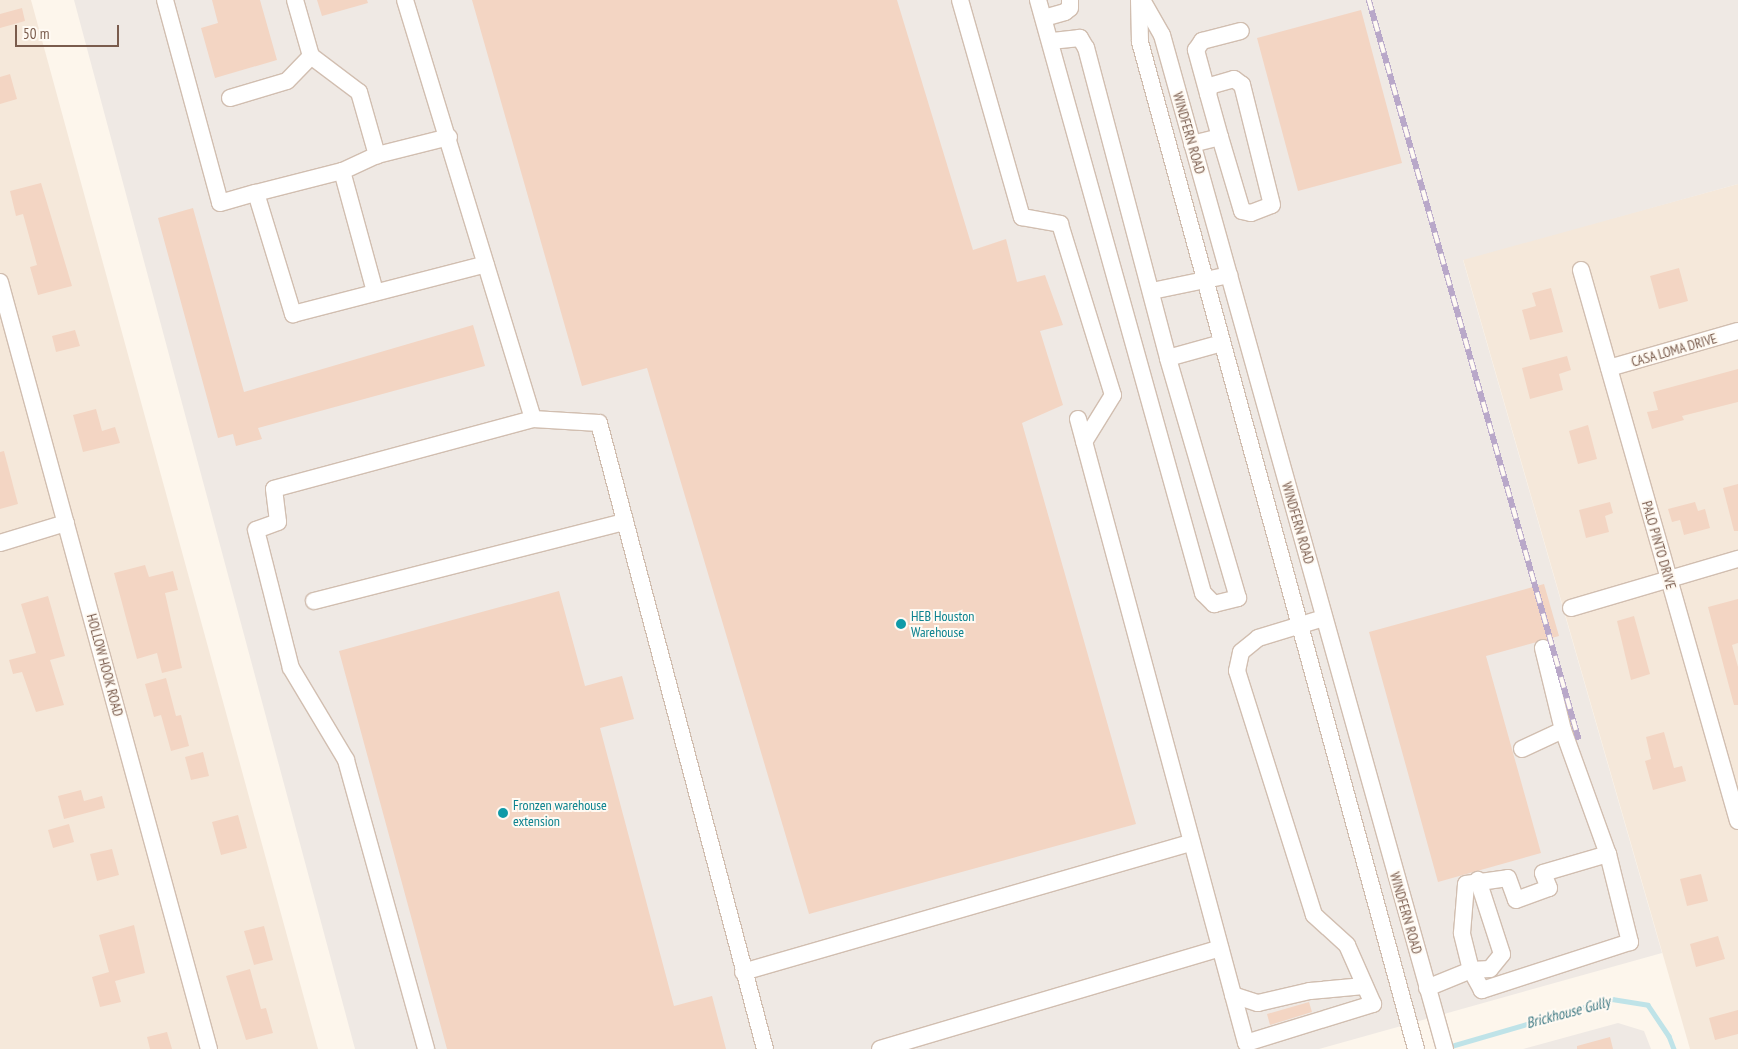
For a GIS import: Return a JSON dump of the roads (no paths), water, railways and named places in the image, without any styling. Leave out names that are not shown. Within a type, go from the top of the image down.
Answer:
[{"type":"street","points":[[165,0],[220,204],[342,171],[377,155],[449,137]]},
{"type":"street","points":[[295,0],[311,56],[359,92],[377,155]]},
{"type":"street","points":[[405,0],[449,137],[533,419]]},
{"type":"street","points":[[960,0],[1022,217],[1060,224],[1113,395],[1084,442]]},
{"type":"street","points":[[1038,0],[1204,593],[1214,604],[1238,598],[1168,358],[1152,291],[1086,48],[1080,38],[1050,40]]},
{"type":"street","points":[[1044,18],[1065,12],[1070,8],[1070,0]]},
{"type":"street","name":"WINDFERN ROAD","points":[[1141,0],[1162,35],[1443,1044]]},
{"type":"street","name":"WINDFERN ROAD","points":[[1141,0],[1140,42],[1416,1047]]},
{"type":"street","points":[[1208,94],[1210,86],[1234,79],[1242,85],[1272,205],[1251,213],[1242,212],[1220,137],[1208,94],[1196,50],[1202,41],[1241,31]]},
{"type":"street","points":[[230,98],[287,81],[311,56]]},
{"type":"street","points":[[1192,144],[1220,137]]},
{"type":"street","points":[[342,171],[375,292]]},
{"type":"street","points":[[256,193],[293,314],[486,264]]},
{"type":"street","name":"PALO PINTO DRIVE","points":[[1581,270],[1669,579],[1734,793],[1738,821]]},
{"type":"street","points":[[1152,291],[1229,275]]},
{"type":"street","name":"HOLLOW HOOK ROAD","points":[[0,282],[209,1049]]},
{"type":"street","name":"CASA LOMA DRIVE","points":[[1609,368],[1738,331]]},
{"type":"street","points":[[1168,358],[1222,343]]},
{"type":"street","points":[[426,1049],[346,760],[291,668],[256,530],[278,522],[274,489],[533,419],[599,423],[743,972],[765,1049]]},
{"type":"street","points":[[1078,419],[1246,1043],[1372,1004],[1346,945],[1314,915],[1237,671],[1241,652],[1258,638],[1299,623],[1324,618]]},
{"type":"street","points":[[314,601],[625,522]]},
{"type":"street","points":[[0,542],[66,524]]},
{"type":"street","points":[[1571,608],[1738,559]]},
{"type":"street","points":[[1543,648],[1562,730],[1608,854],[1630,942],[1482,990],[1471,970],[1462,933],[1466,884],[1478,880],[1508,878],[1516,900],[1549,888],[1543,873],[1608,854]]},
{"type":"street","points":[[1522,748],[1562,730]]},
{"type":"street","points":[[743,972],[1192,842]]},
{"type":"street","points":[[1428,988],[1471,970],[1490,969],[1502,954],[1478,880]]},
{"type":"street","points":[[880,1049],[1220,948]]},
{"type":"street","points":[[1233,995],[1258,1003],[1310,991],[1364,986]]},
{"type":"waterway","name":"Brickhouse Gully","points":[[1448,1047],[1612,999],[1648,1005],[1669,1036],[1674,1049]]},
{"type":"railway","points":[[1369,0],[1579,740]]},
{"type":"place","name":"HEB Houston Warehouse","points":[[901,624]]},
{"type":"place","name":"Fronzen warehouse extension","points":[[503,813]]}]
